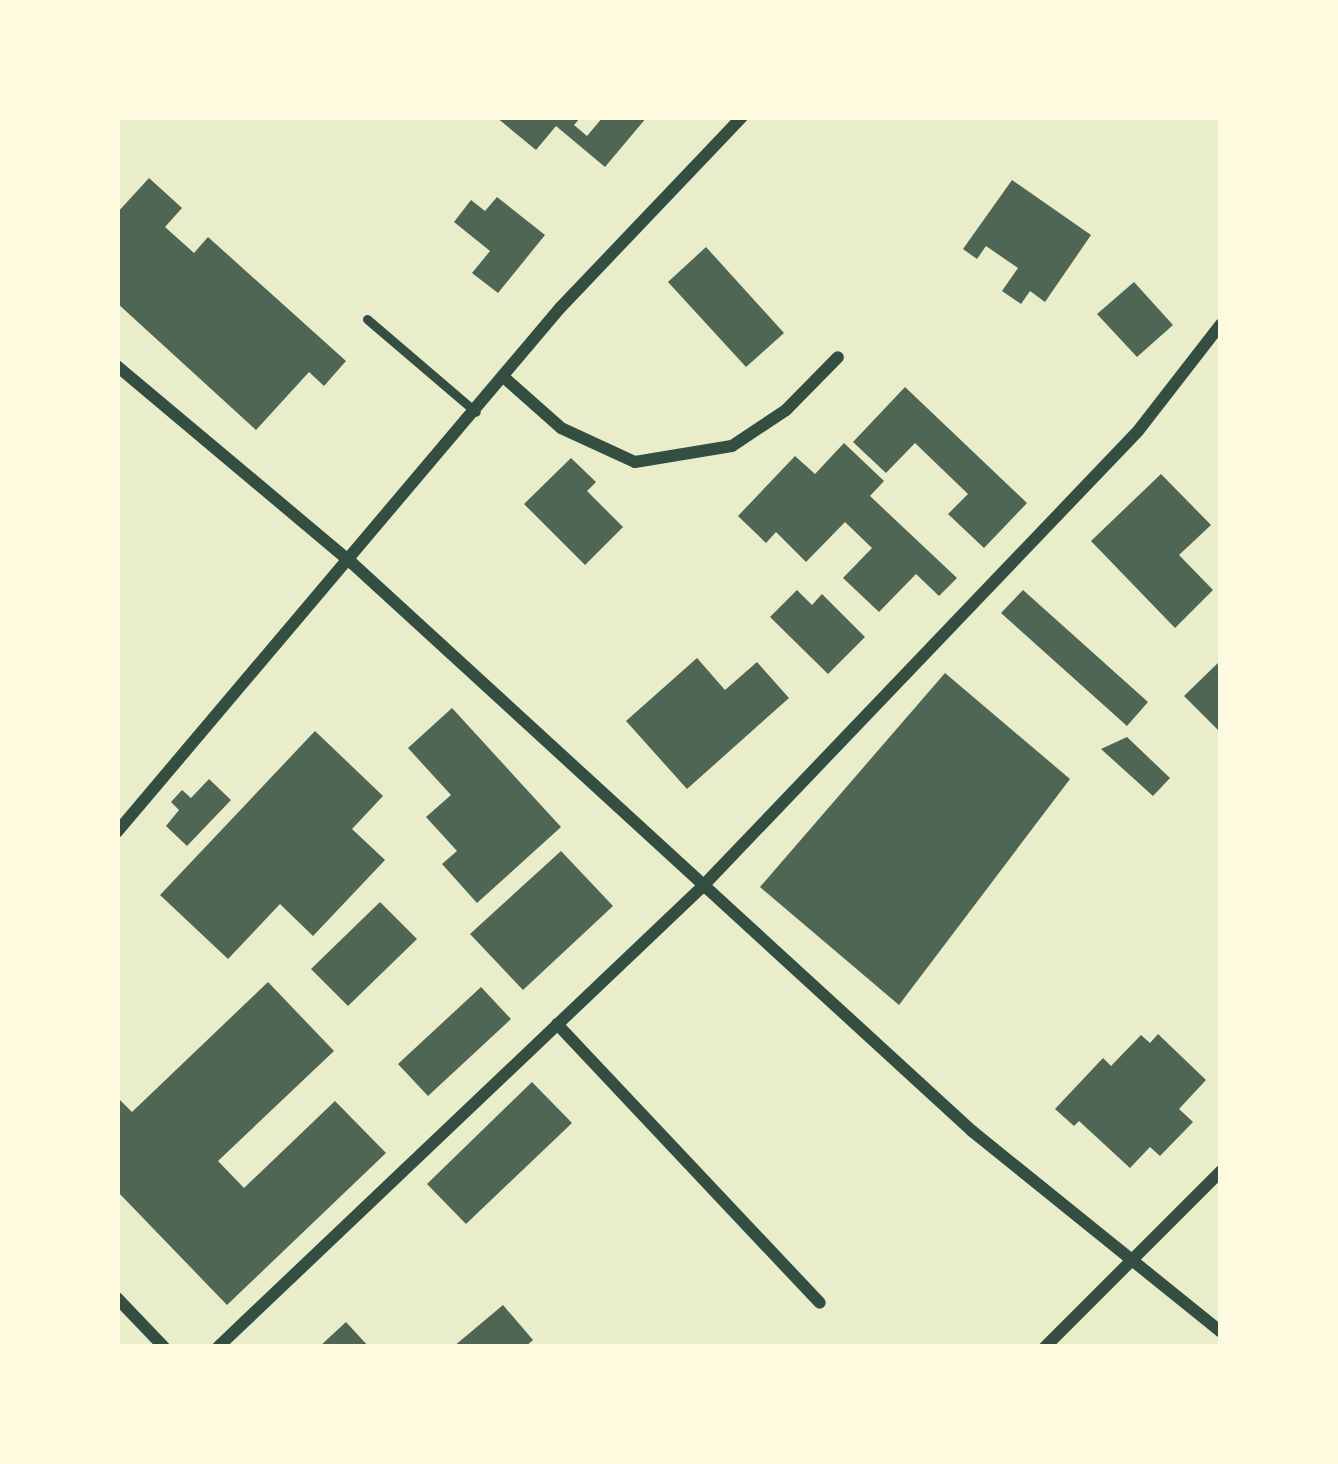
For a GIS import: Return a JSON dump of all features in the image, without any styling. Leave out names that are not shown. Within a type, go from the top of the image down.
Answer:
[{"type":"street","points":[[117,832],[507,380],[560,308],[742,117]]},
{"type":"street","points":[[218,1347],[701,888],[1138,431],[1221,324]]},
{"type":"street","points":[[507,380],[561,428],[635,462],[733,446],[786,410],[838,357]]},
{"type":"street","points":[[117,366],[352,562],[701,888],[972,1131],[1221,1331]]},
{"type":"street","points":[[557,1024],[820,1303]]},
{"type":"street","points":[[1045,1347],[1221,1171]]},
{"type":"street","points":[[117,1298],[164,1347]]},
{"type":"lane","points":[[367,319],[476,412]]},
{"type":"building","points":[[496,117],[581,117],[574,125],[587,136],[603,117],[647,117],[605,167],[556,126],[536,150]]},
{"type":"building","points":[[149,178],[182,208],[165,227],[194,253],[208,237],[346,361],[324,386],[309,372],[256,430],[117,303],[117,213]]},
{"type":"building","points":[[1012,180],[1091,235],[1045,302],[1030,291],[1021,304],[1002,291],[1018,268],[986,246],[977,259],[963,249]]},
{"type":"building","points":[[497,197],[545,235],[498,293],[472,273],[490,251],[454,222],[471,200],[485,211]]},
{"type":"building","points":[[706,247],[784,333],[746,367],[668,282]]},
{"type":"building","points":[[1134,282],[1173,325],[1137,357],[1097,314]]},
{"type":"building","points":[[905,387],[1027,503],[984,548],[948,514],[968,494],[915,443],[886,473],[853,442]]},
{"type":"building","points":[[844,443],[884,481],[870,496],[957,578],[939,596],[916,574],[879,612],[843,578],[872,548],[845,522],[806,562],[776,532],[766,543],[738,516],[795,456],[815,474]]},
{"type":"building","points":[[571,458],[596,482],[587,491],[623,527],[585,565],[524,504]]},
{"type":"building","points":[[1161,474],[1211,525],[1179,555],[1213,590],[1175,628],[1091,541]]},
{"type":"building","points":[[797,590],[812,605],[822,594],[865,637],[828,674],[770,617]]},
{"type":"building","points":[[1023,590],[1148,702],[1127,726],[1001,613]]},
{"type":"building","points":[[697,658],[725,690],[757,662],[789,698],[687,789],[626,721]]},
{"type":"building","points":[[1221,660],[1221,733],[1184,696]]},
{"type":"building","points":[[945,673],[1070,779],[899,1005],[760,887]]},
{"type":"building","points":[[452,708],[561,827],[477,903],[442,864],[457,851],[426,817],[451,795],[408,748]]},
{"type":"building","points":[[315,731],[383,796],[352,829],[385,860],[313,936],[280,904],[228,959],[160,895]]},
{"type":"building","points":[[1127,737],[1170,778],[1153,796],[1101,749]]},
{"type":"building","points":[[209,779],[231,800],[187,846],[166,826],[179,810],[171,802],[182,790],[191,798]]},
{"type":"building","points":[[561,851],[613,906],[523,990],[470,934]]},
{"type":"building","points":[[380,902],[417,939],[348,1006],[311,969]]},
{"type":"building","points":[[268,982],[334,1051],[218,1161],[244,1188],[335,1101],[386,1153],[227,1305],[117,1191],[117,1097],[132,1112]]},
{"type":"building","points":[[481,987],[511,1019],[428,1096],[398,1064]]},
{"type":"building","points":[[1158,1034],[1206,1080],[1179,1109],[1193,1122],[1160,1156],[1150,1147],[1130,1168],[1079,1121],[1074,1126],[1055,1109],[1103,1058],[1111,1066],[1141,1035],[1150,1043]]},
{"type":"building","points":[[532,1082],[572,1123],[466,1224],[427,1184]]},
{"type":"building","points":[[503,1305],[533,1340],[525,1347],[453,1347]]},
{"type":"building","points":[[346,1322],[369,1347],[319,1347]]}]
